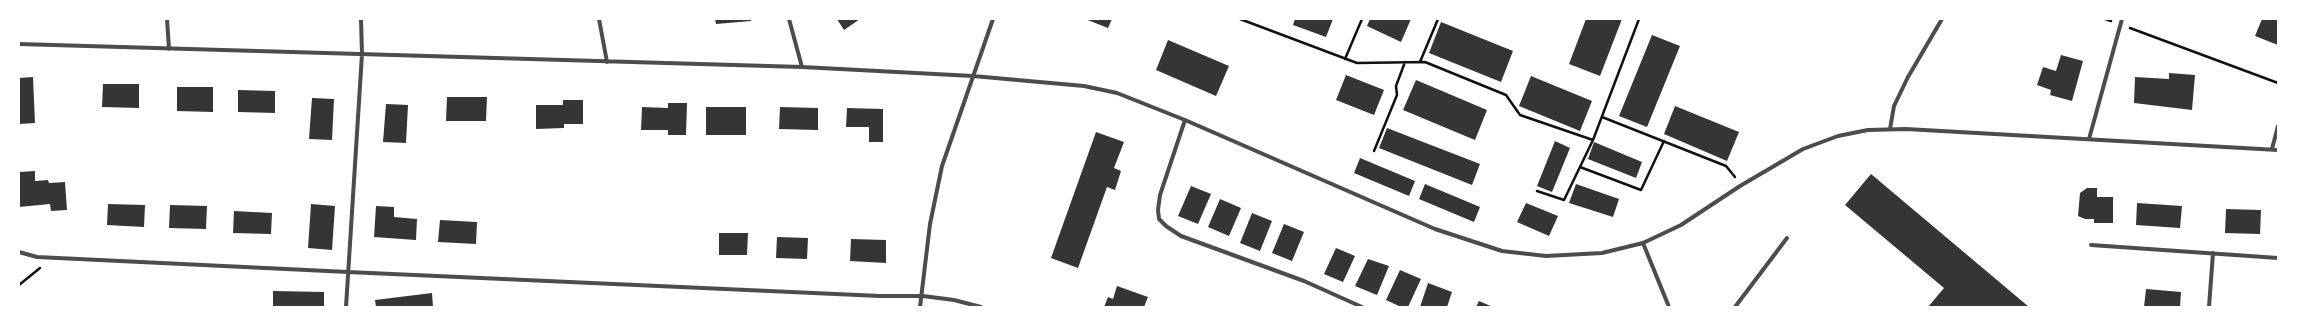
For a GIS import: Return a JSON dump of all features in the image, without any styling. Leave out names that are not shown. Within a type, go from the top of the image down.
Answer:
[{"type":"street","points":[[168,19],[169,49]]},
{"type":"street","points":[[346,307],[362,54],[361,19]]},
{"type":"street","points":[[599,19],[607,62]]},
{"type":"street","points":[[789,19],[802,67]]},
{"type":"street","points":[[920,307],[923,296],[930,224],[942,166],[993,19]]},
{"type":"street","points":[[1890,129],[1894,106],[1908,77],[1942,19]]},
{"type":"street","points":[[2089,138],[2122,19]]},
{"type":"street","points":[[19,44],[802,67],[973,76],[1103,89],[1185,120],[1435,228],[1490,248],[1518,254],[1546,256],[1602,252],[1643,243],[1681,226],[1778,162],[1818,142],[1868,130],[1890,129],[2089,138],[2278,150]]},
{"type":"street","points":[[1185,120],[1160,195],[1158,210],[1160,220],[1181,236],[1304,281],[1362,307]]},
{"type":"street","points":[[2272,149],[2278,126]]},
{"type":"street","points":[[1735,307],[1787,238]]},
{"type":"street","points":[[1643,243],[1669,307]]},
{"type":"street","points":[[2091,245],[2278,258]]},
{"type":"street","points":[[19,252],[50,257],[348,272],[880,296],[923,296],[954,300],[981,307]]},
{"type":"street","points":[[2209,307],[2214,253]]},
{"type":"path","points":[[1240,19],[1357,63],[1425,62],[1506,95],[1520,115],[1593,140]]},
{"type":"path","points":[[1346,59],[1362,19]]},
{"type":"path","points":[[1420,62],[1438,19]]},
{"type":"path","points":[[1537,191],[1564,200],[1593,140],[1639,19]]},
{"type":"path","points":[[2105,19],[2278,83]]},
{"type":"path","points":[[1374,151],[1397,95],[1396,86],[1405,62]]},
{"type":"path","points":[[1602,116],[1726,166],[1740,186]]},
{"type":"path","points":[[1580,167],[1641,190],[1664,141]]},
{"type":"path","points":[[19,285],[35,274],[50,257]]},
{"type":"building","points":[[715,19],[751,19],[751,21],[716,24]]},
{"type":"building","points":[[837,19],[860,19],[844,30]]},
{"type":"building","points":[[1085,19],[1112,19],[1108,28]]},
{"type":"building","points":[[1295,19],[1333,19],[1326,37],[1293,25]]},
{"type":"building","points":[[1370,19],[1411,19],[1401,42],[1367,26]]},
{"type":"building","points":[[1586,19],[1622,19],[1600,76],[1569,64]]},
{"type":"building","points":[[2262,19],[2278,19],[2278,45],[2255,36]]},
{"type":"building","points":[[1441,22],[1513,51],[1501,82],[1429,53]]},
{"type":"building","points":[[1652,35],[1680,46],[1647,127],[1619,116]]},
{"type":"building","points":[[1168,40],[1229,66],[1216,96],[1156,70]]},
{"type":"building","points":[[2061,55],[2083,61],[2072,101],[2050,95],[2051,90],[2037,85],[2043,67],[2056,71]]},
{"type":"building","points":[[2169,73],[2195,75],[2192,110],[2134,103],[2135,77],[2169,79]]},
{"type":"building","points":[[1346,75],[1384,90],[1374,115],[1336,100]]},
{"type":"building","points":[[1531,76],[1592,101],[1580,131],[1519,106]]},
{"type":"building","points":[[33,77],[35,123],[19,124],[19,78]]},
{"type":"building","points":[[1416,80],[1487,110],[1475,140],[1403,110]]},
{"type":"building","points":[[103,84],[139,84],[139,108],[102,107]]},
{"type":"building","points":[[177,87],[213,87],[213,112],[177,111]]},
{"type":"building","points":[[238,90],[275,91],[275,113],[238,112]]},
{"type":"building","points":[[447,97],[487,97],[486,121],[446,121]]},
{"type":"building","points":[[312,98],[334,99],[332,140],[309,139]]},
{"type":"building","points":[[563,100],[583,100],[583,124],[564,124],[564,128],[536,129],[536,105],[563,105]]},
{"type":"building","points":[[668,103],[687,103],[686,135],[668,135],[668,130],[641,130],[642,107],[668,108]]},
{"type":"building","points":[[386,104],[408,105],[406,143],[383,142]]},
{"type":"building","points":[[1675,106],[1739,132],[1727,161],[1664,134]]},
{"type":"building","points":[[706,107],[746,107],[746,135],[706,135]]},
{"type":"building","points":[[780,107],[818,108],[818,130],[779,129]]},
{"type":"building","points":[[847,108],[883,109],[883,142],[869,142],[869,127],[846,127]]},
{"type":"building","points":[[1387,128],[1480,164],[1472,185],[1379,148]]},
{"type":"building","points":[[1096,132],[1124,142],[1114,168],[1121,171],[1115,190],[1107,187],[1078,268],[1051,258]]},
{"type":"building","points":[[1555,141],[1570,148],[1552,192],[1537,186]]},
{"type":"building","points":[[1594,142],[1642,162],[1636,178],[1588,159]]},
{"type":"building","points":[[1360,158],[1415,181],[1409,196],[1354,173]]},
{"type":"building","points":[[35,171],[35,181],[48,180],[49,183],[65,182],[67,210],[51,211],[50,204],[19,207],[19,172]]},
{"type":"building","points":[[1871,174],[2029,307],[1928,307],[1944,288],[1845,205]]},
{"type":"building","points":[[1425,184],[1480,207],[1474,222],[1419,199]]},
{"type":"building","points":[[1576,184],[1619,199],[1613,217],[1569,203]]},
{"type":"building","points":[[1191,186],[1211,194],[1198,224],[1178,216]]},
{"type":"building","points":[[2087,188],[2097,188],[2097,197],[2113,197],[2113,223],[2094,223],[2094,219],[2085,219],[2078,216],[2080,193]]},
{"type":"building","points":[[1220,199],[1241,208],[1229,236],[1208,227]]},
{"type":"building","points":[[1526,203],[1558,216],[1549,236],[1517,222]]},
{"type":"building","points":[[2137,203],[2182,206],[2180,228],[2136,225]]},
{"type":"building","points":[[108,204],[145,205],[144,227],[107,225]]},
{"type":"building","points":[[311,204],[335,206],[332,250],[308,248]]},
{"type":"building","points":[[170,205],[207,206],[206,229],[169,228]]},
{"type":"building","points":[[376,206],[394,207],[394,217],[417,219],[416,240],[374,237]]},
{"type":"building","points":[[2226,209],[2261,210],[2260,234],[2225,233]]},
{"type":"building","points":[[234,211],[272,213],[271,234],[233,233]]},
{"type":"building","points":[[1252,213],[1272,221],[1260,251],[1240,243]]},
{"type":"building","points":[[440,220],[477,222],[476,244],[438,242]]},
{"type":"building","points":[[1284,224],[1304,232],[1292,261],[1272,253]]},
{"type":"building","points":[[719,233],[748,233],[747,255],[719,255]]},
{"type":"building","points":[[777,237],[808,238],[807,259],[776,258]]},
{"type":"building","points":[[851,239],[886,240],[886,263],[850,261]]},
{"type":"building","points":[[1336,248],[1355,256],[1343,282],[1324,274]]},
{"type":"building","points":[[1368,259],[1389,266],[1377,295],[1355,286]]},
{"type":"building","points":[[1400,270],[1421,279],[1408,307],[1401,307],[1386,300]]},
{"type":"building","points":[[1428,283],[1452,292],[1447,307],[1420,307]]},
{"type":"building","points":[[1117,286],[1148,297],[1144,307],[1104,307],[1108,297],[1113,299]]},
{"type":"building","points":[[2146,289],[2181,292],[2180,307],[2144,307]]},
{"type":"building","points":[[273,291],[324,292],[324,307],[273,307]]},
{"type":"building","points":[[432,293],[433,307],[376,307],[375,300]]},
{"type":"building","points":[[1479,301],[1493,307],[1476,307]]}]
